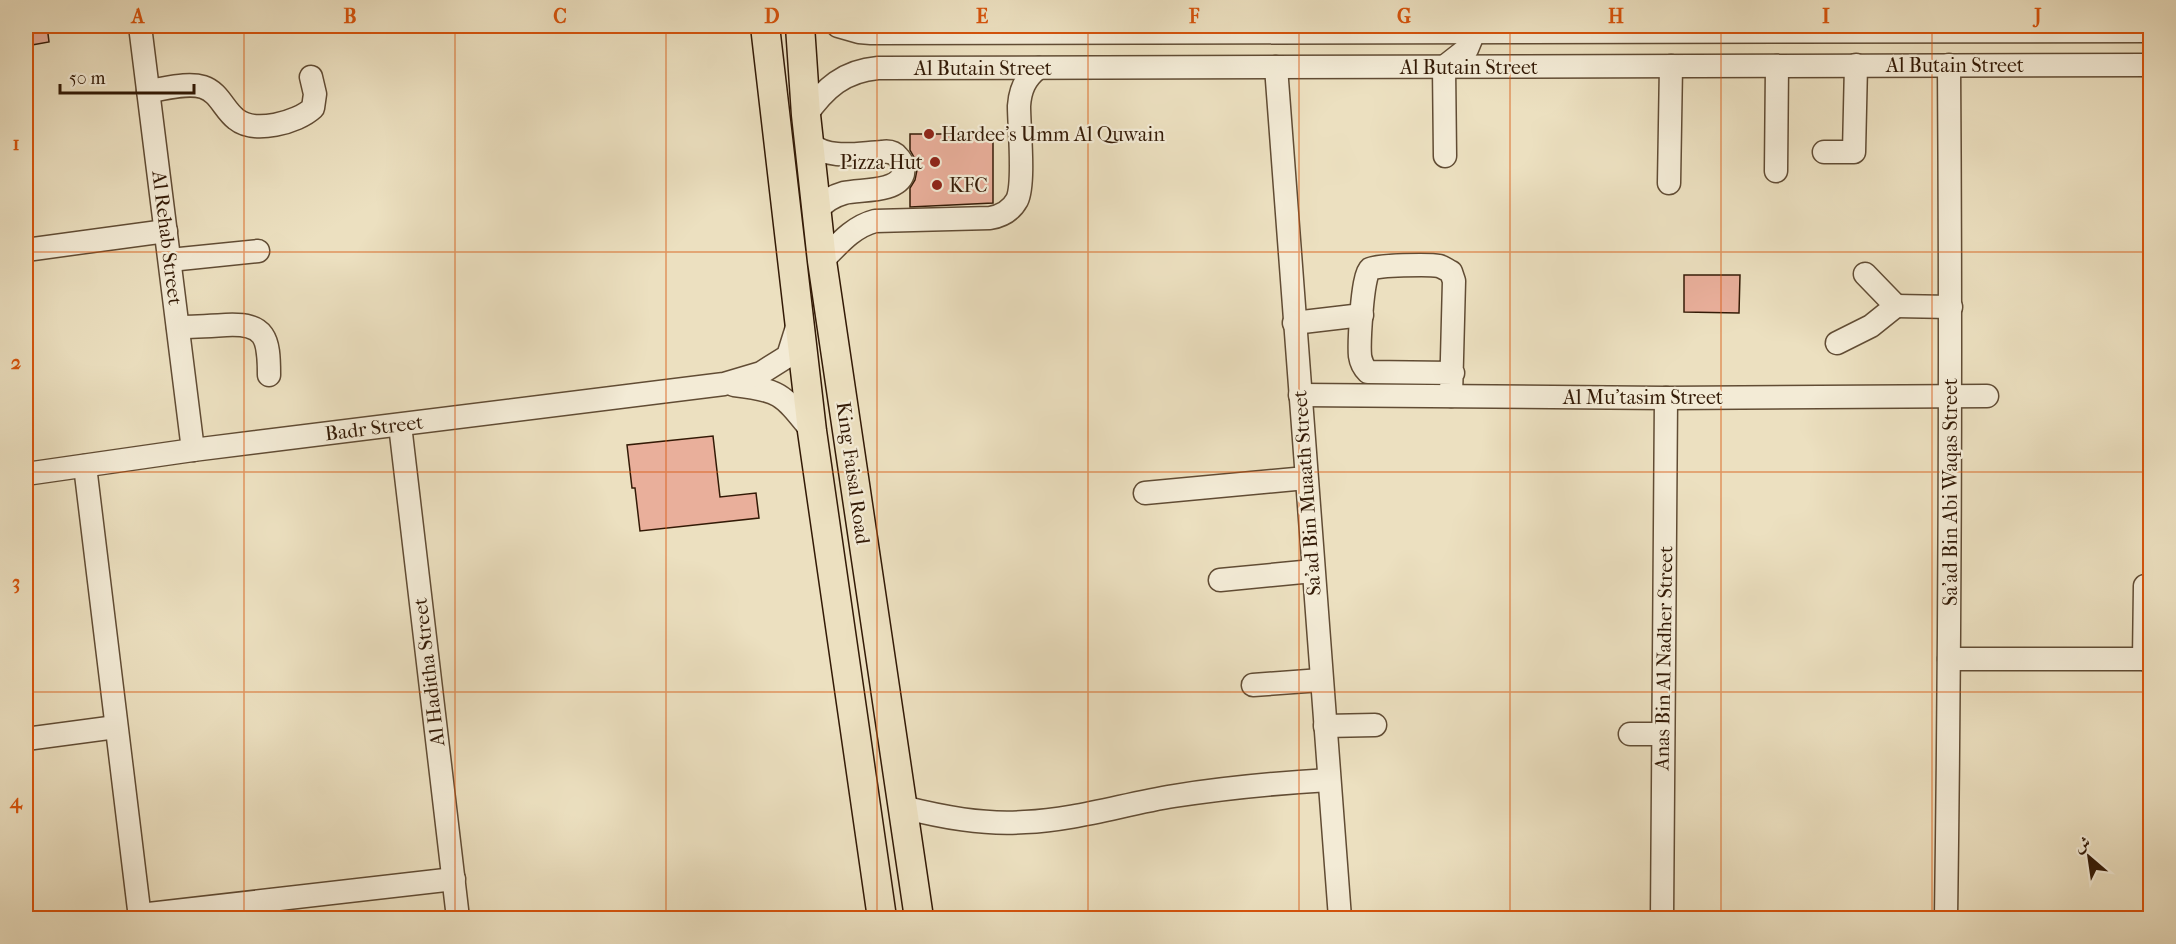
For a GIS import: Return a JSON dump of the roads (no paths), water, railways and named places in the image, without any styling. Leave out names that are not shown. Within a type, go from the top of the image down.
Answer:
[{"type":"main road","name":"King Faisal Road","points":[[765,26],[812,430],[882,918]]},
{"type":"main road","name":"King Faisal Road","points":[[800,26],[806,115],[822,261],[919,918]]},
{"type":"street","name":"Al Rehab Street","points":[[140,26],[193,450]]},
{"type":"street","name":"Al Butain Street","points":[[838,26],[871,33],[991,29],[1373,29],[1474,32],[1519,29],[2151,31]]},
{"type":"street","points":[[976,68],[975,51],[991,29]]},
{"type":"street","points":[[1445,156],[1444,67],[1467,49],[1474,32]]},
{"type":"street","name":"Sa'ad Bin Abi Waqas Street","points":[[1946,918],[1951,307],[1949,65]]},
{"type":"street","name":"Al Butain Street","points":[[806,115],[822,93],[842,78],[860,71],[878,68],[2151,65]]},
{"type":"street","points":[[1669,183],[1671,66]]},
{"type":"street","points":[[1776,171],[1777,66]]},
{"type":"street","points":[[1824,152],[1854,152],[1856,66]]},
{"type":"street","name":"Sa'ad Bin Muaath Street","points":[[1276,67],[1340,918]]},
{"type":"street","points":[[822,261],[851,232],[875,221],[990,218],[1009,210],[1019,192],[1021,92],[1027,78],[1038,68]]},
{"type":"street","points":[[148,91],[203,87],[213,92],[235,119],[244,124],[276,125],[297,120],[313,108],[315,94],[311,77]]},
{"type":"street","points":[[810,144],[820,151],[833,154],[891,152],[900,159],[903,169],[900,180],[891,186],[843,193],[828,200],[817,210]]},
{"type":"street","points":[[26,250],[166,231]]},
{"type":"street","points":[[170,260],[258,251]]},
{"type":"street","points":[[1451,396],[1453,373],[1454,281],[1451,272],[1440,266],[1380,266],[1369,270],[1365,277],[1362,315],[1360,354],[1362,366],[1368,372],[1453,373]]},
{"type":"street","points":[[1865,274],[1896,306]]},
{"type":"street","points":[[1838,349],[1896,306],[1951,307]]},
{"type":"street","points":[[1294,323],[1362,315]]},
{"type":"street","name":"Badr Street","points":[[26,474],[193,450],[724,384],[761,374],[788,356],[799,320]]},
{"type":"street","points":[[178,327],[245,324],[257,328],[266,342],[269,375]]},
{"type":"street","name":"Badr Street","points":[[724,384],[763,388],[785,398],[812,430]]},
{"type":"street","name":"Al Mu'tasim Street","points":[[1300,395],[1666,398],[1987,396]]},
{"type":"street","name":"Anas Bin Al Nadher Street","points":[[1662,918],[1666,398]]},
{"type":"street","name":"Al Haditha Street","points":[[400,425],[458,918]]},
{"type":"street","points":[[85,466],[140,917],[454,879]]},
{"type":"street","points":[[1145,493],[1306,477]]},
{"type":"street","points":[[1220,580],[1313,571]]},
{"type":"street","points":[[1949,659],[2147,659],[2145,585],[2151,586]]},
{"type":"street","points":[[1253,685],[1322,681]]},
{"type":"street","points":[[1325,726],[1375,725]]},
{"type":"street","points":[[26,739],[116,728]]},
{"type":"street","points":[[1630,734],[1663,734]]},
{"type":"street","points":[[903,807],[979,822],[1026,822],[1060,818],[1217,789],[1329,780]]},
{"type":"place","name":"Hardee’s Umm Al Quwain","points":[[929,134]]},
{"type":"place","name":"Pizza Hut","points":[[935,162]]},
{"type":"place","name":"KFC","points":[[937,185]]}]
